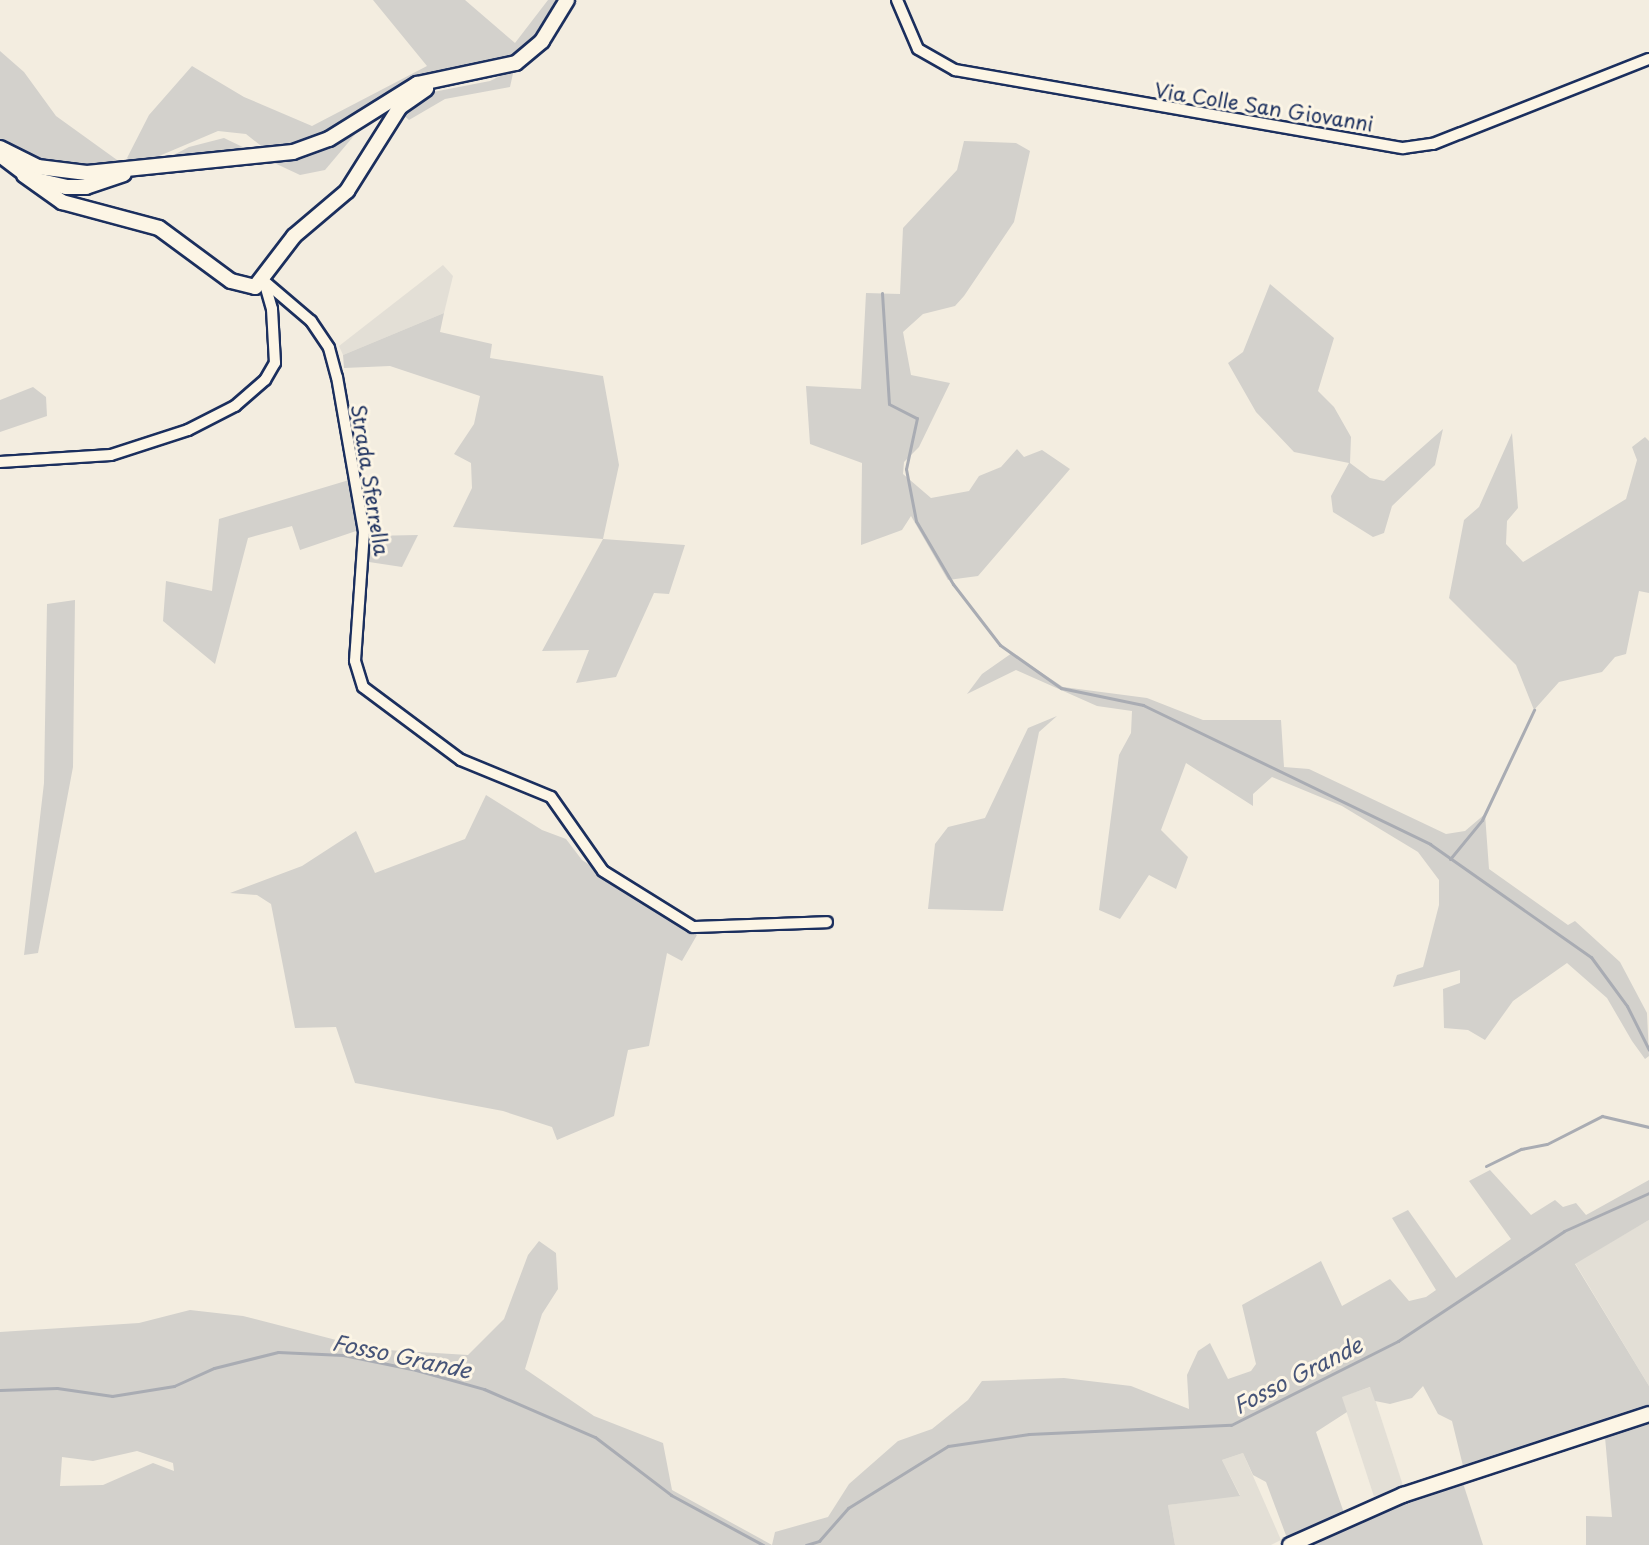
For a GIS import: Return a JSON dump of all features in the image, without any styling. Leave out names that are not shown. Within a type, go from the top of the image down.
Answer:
[{"type":"street","points":[[0,155],[62,202],[159,228],[244,287],[264,281],[283,249],[331,209],[400,107],[422,90],[490,76],[527,56],[542,41],[567,0]]},
{"type":"street","name":"Via Colle San Giovanni","points":[[897,0],[918,49],[955,70],[1403,148],[1433,144],[1649,59]]},
{"type":"street","points":[[38,167],[87,173],[293,152],[329,139],[417,84],[502,68]]},
{"type":"street","points":[[0,148],[38,167],[82,208]]},
{"type":"street","points":[[82,208],[79,197],[133,169]]},
{"type":"street","points":[[60,186],[87,173]]},
{"type":"street","points":[[24,175],[60,186],[105,182]]},
{"type":"street","points":[[60,186],[62,202]]},
{"type":"street","points":[[0,462],[111,455],[188,430],[235,406],[265,380],[275,363],[272,309],[264,281]]},
{"type":"street","name":"Strada Sferrella","points":[[264,281],[311,321],[329,348],[337,377],[364,532],[355,661],[363,687],[461,760],[551,797],[603,871],[693,927],[827,922]]},
{"type":"street","points":[[1290,1545],[1403,1495],[1649,1414]]},
{"type":"shaded area","points":[[373,0],[465,0],[515,43],[548,0],[577,0],[521,53],[481,66],[433,72],[328,132],[293,146],[265,149],[246,134],[218,131],[138,165],[127,158],[149,115],[192,66],[244,97],[312,126],[427,66]]},
{"type":"shaded area","points":[[0,51],[24,72],[56,116],[124,165],[53,163],[0,141]]},
{"type":"shaded area","points":[[514,69],[510,87],[445,99],[409,120],[400,112],[433,92],[490,81]]},
{"type":"shaded area","points":[[363,125],[325,170],[300,175],[268,160]]},
{"type":"shaded area","points":[[224,138],[251,151],[164,160],[189,147]]},
{"type":"shaded area","points":[[964,141],[1016,143],[1030,151],[1014,222],[964,296],[955,306],[923,314],[903,332],[911,375],[950,383],[919,447],[904,462],[903,474],[931,498],[969,491],[979,476],[1001,467],[1017,449],[1024,457],[1042,450],[1070,469],[978,576],[948,580],[911,516],[902,530],[861,545],[862,463],[810,444],[806,386],[861,389],[866,293],[900,294],[903,228],[957,170]]},
{"type":"shaded area","points":[[443,265],[453,276],[444,313],[343,355],[339,346]]},
{"type":"shaded area","points":[[1270,284],[1334,338],[1318,391],[1334,407],[1351,437],[1350,463],[1370,478],[1384,481],[1443,429],[1435,465],[1392,506],[1384,533],[1373,537],[1333,512],[1331,496],[1349,463],[1294,452],[1256,412],[1228,363],[1243,352]]},
{"type":"shaded area","points":[[444,313],[440,332],[492,344],[490,358],[603,376],[619,465],[603,539],[453,527],[472,488],[471,463],[454,454],[474,424],[480,396],[390,366],[344,368],[343,355]]},
{"type":"shaded area","points":[[33,387],[46,397],[47,416],[0,432],[0,400]]},
{"type":"shaded area","points":[[1512,433],[1518,508],[1507,521],[1506,544],[1523,562],[1626,499],[1637,460],[1632,447],[1645,437],[1649,441],[1649,593],[1639,591],[1626,654],[1615,657],[1602,672],[1559,682],[1534,710],[1516,665],[1449,598],[1464,520],[1479,507]]},
{"type":"shaded area","points":[[349,480],[359,530],[300,550],[292,526],[248,538],[215,664],[163,621],[166,581],[212,591],[219,519]]},
{"type":"shaded area","points":[[418,535],[402,567],[369,562],[368,536]]},
{"type":"shaded area","points":[[603,539],[685,545],[669,594],[654,593],[616,677],[576,683],[589,650],[542,651]]},
{"type":"shaded area","points":[[75,600],[73,767],[38,953],[24,955],[44,783],[47,604]]},
{"type":"shaded area","points":[[1012,653],[1063,687],[1147,698],[1203,720],[1281,720],[1284,767],[1309,769],[1446,834],[1465,831],[1485,814],[1489,869],[1568,925],[1575,921],[1620,962],[1647,1013],[1649,1056],[1645,1059],[1607,998],[1567,963],[1513,1001],[1485,1040],[1468,1030],[1444,1028],[1443,989],[1460,983],[1460,970],[1393,987],[1397,975],[1423,967],[1439,905],[1439,880],[1418,852],[1342,806],[1272,777],[1253,794],[1253,806],[1186,763],[1161,830],[1188,857],[1176,889],[1149,875],[1120,919],[1099,910],[1119,755],[1131,733],[1132,711],[1097,706],[1016,670],[967,694],[982,674]]},
{"type":"shaded area","points":[[1057,716],[1039,732],[1003,911],[928,909],[935,844],[948,827],[985,818],[1028,728]]},
{"type":"shaded area","points":[[486,795],[542,830],[566,839],[582,860],[697,935],[682,961],[667,953],[649,1046],[628,1050],[614,1116],[557,1140],[552,1127],[503,1111],[355,1083],[336,1027],[295,1028],[271,904],[257,895],[230,893],[302,866],[356,831],[375,873],[465,839]]},
{"type":"shaded area","points":[[1490,1170],[1531,1215],[1555,1200],[1563,1207],[1576,1203],[1586,1215],[1649,1180],[1649,1220],[1575,1264],[1649,1386],[1649,1407],[1463,1466],[1452,1421],[1438,1414],[1423,1386],[1412,1398],[1390,1404],[1375,1401],[1370,1387],[1342,1397],[1347,1412],[1316,1432],[1344,1513],[1287,1538],[1266,1482],[1253,1475],[1243,1453],[1222,1460],[1240,1496],[1168,1505],[1175,1545],[772,1545],[775,1532],[828,1517],[849,1484],[898,1441],[932,1429],[968,1400],[982,1381],[1064,1378],[1131,1386],[1189,1409],[1187,1375],[1198,1351],[1210,1343],[1228,1379],[1251,1371],[1256,1364],[1242,1305],[1321,1261],[1342,1306],[1390,1279],[1409,1301],[1426,1297],[1436,1290],[1392,1218],[1408,1210],[1456,1278],[1511,1239],[1469,1181]]},
{"type":"shaded area","points":[[1649,1220],[1649,1386],[1575,1263]]},
{"type":"shaded area","points":[[539,1241],[556,1253],[558,1289],[542,1314],[525,1369],[594,1416],[663,1443],[672,1490],[772,1545],[0,1545],[0,1332],[139,1323],[190,1310],[243,1316],[371,1349],[468,1355],[504,1319],[528,1255]],"holes":[[[137,1451],[173,1463],[174,1471],[153,1463],[103,1485],[60,1486],[62,1457],[93,1461]]]},
{"type":"shaded area","points":[[1371,1387],[1403,1487],[1374,1496],[1342,1397]]},
{"type":"shaded area","points":[[1649,1422],[1649,1545],[1586,1545],[1586,1516],[1612,1517],[1605,1437]]},
{"type":"shaded area","points":[[1243,1453],[1281,1540],[1271,1545],[1175,1545],[1168,1505],[1240,1495],[1222,1460]]},
{"type":"shaded area","points":[[1462,1480],[1483,1545],[1307,1545],[1402,1503]]},
{"type":"waterway","points":[[882,293],[889,404],[917,418],[906,469],[916,521],[953,584],[1000,645],[1061,688],[1143,705],[1430,844],[1591,957],[1627,1006],[1649,1050]]},
{"type":"waterway","points":[[1450,859],[1482,820],[1534,710]]},
{"type":"waterway","points":[[1486,1166],[1521,1149],[1547,1144],[1602,1116],[1649,1127]]},
{"type":"waterway","name":"Fosso Grande","points":[[806,1545],[819,1541],[848,1508],[948,1446],[1029,1434],[1231,1425],[1398,1341],[1564,1231],[1649,1193]]},
{"type":"waterway","name":"Fosso Grande","points":[[0,1390],[57,1388],[112,1396],[174,1386],[214,1368],[278,1352],[343,1355],[416,1370],[484,1389],[595,1437],[671,1495],[763,1545]]}]
